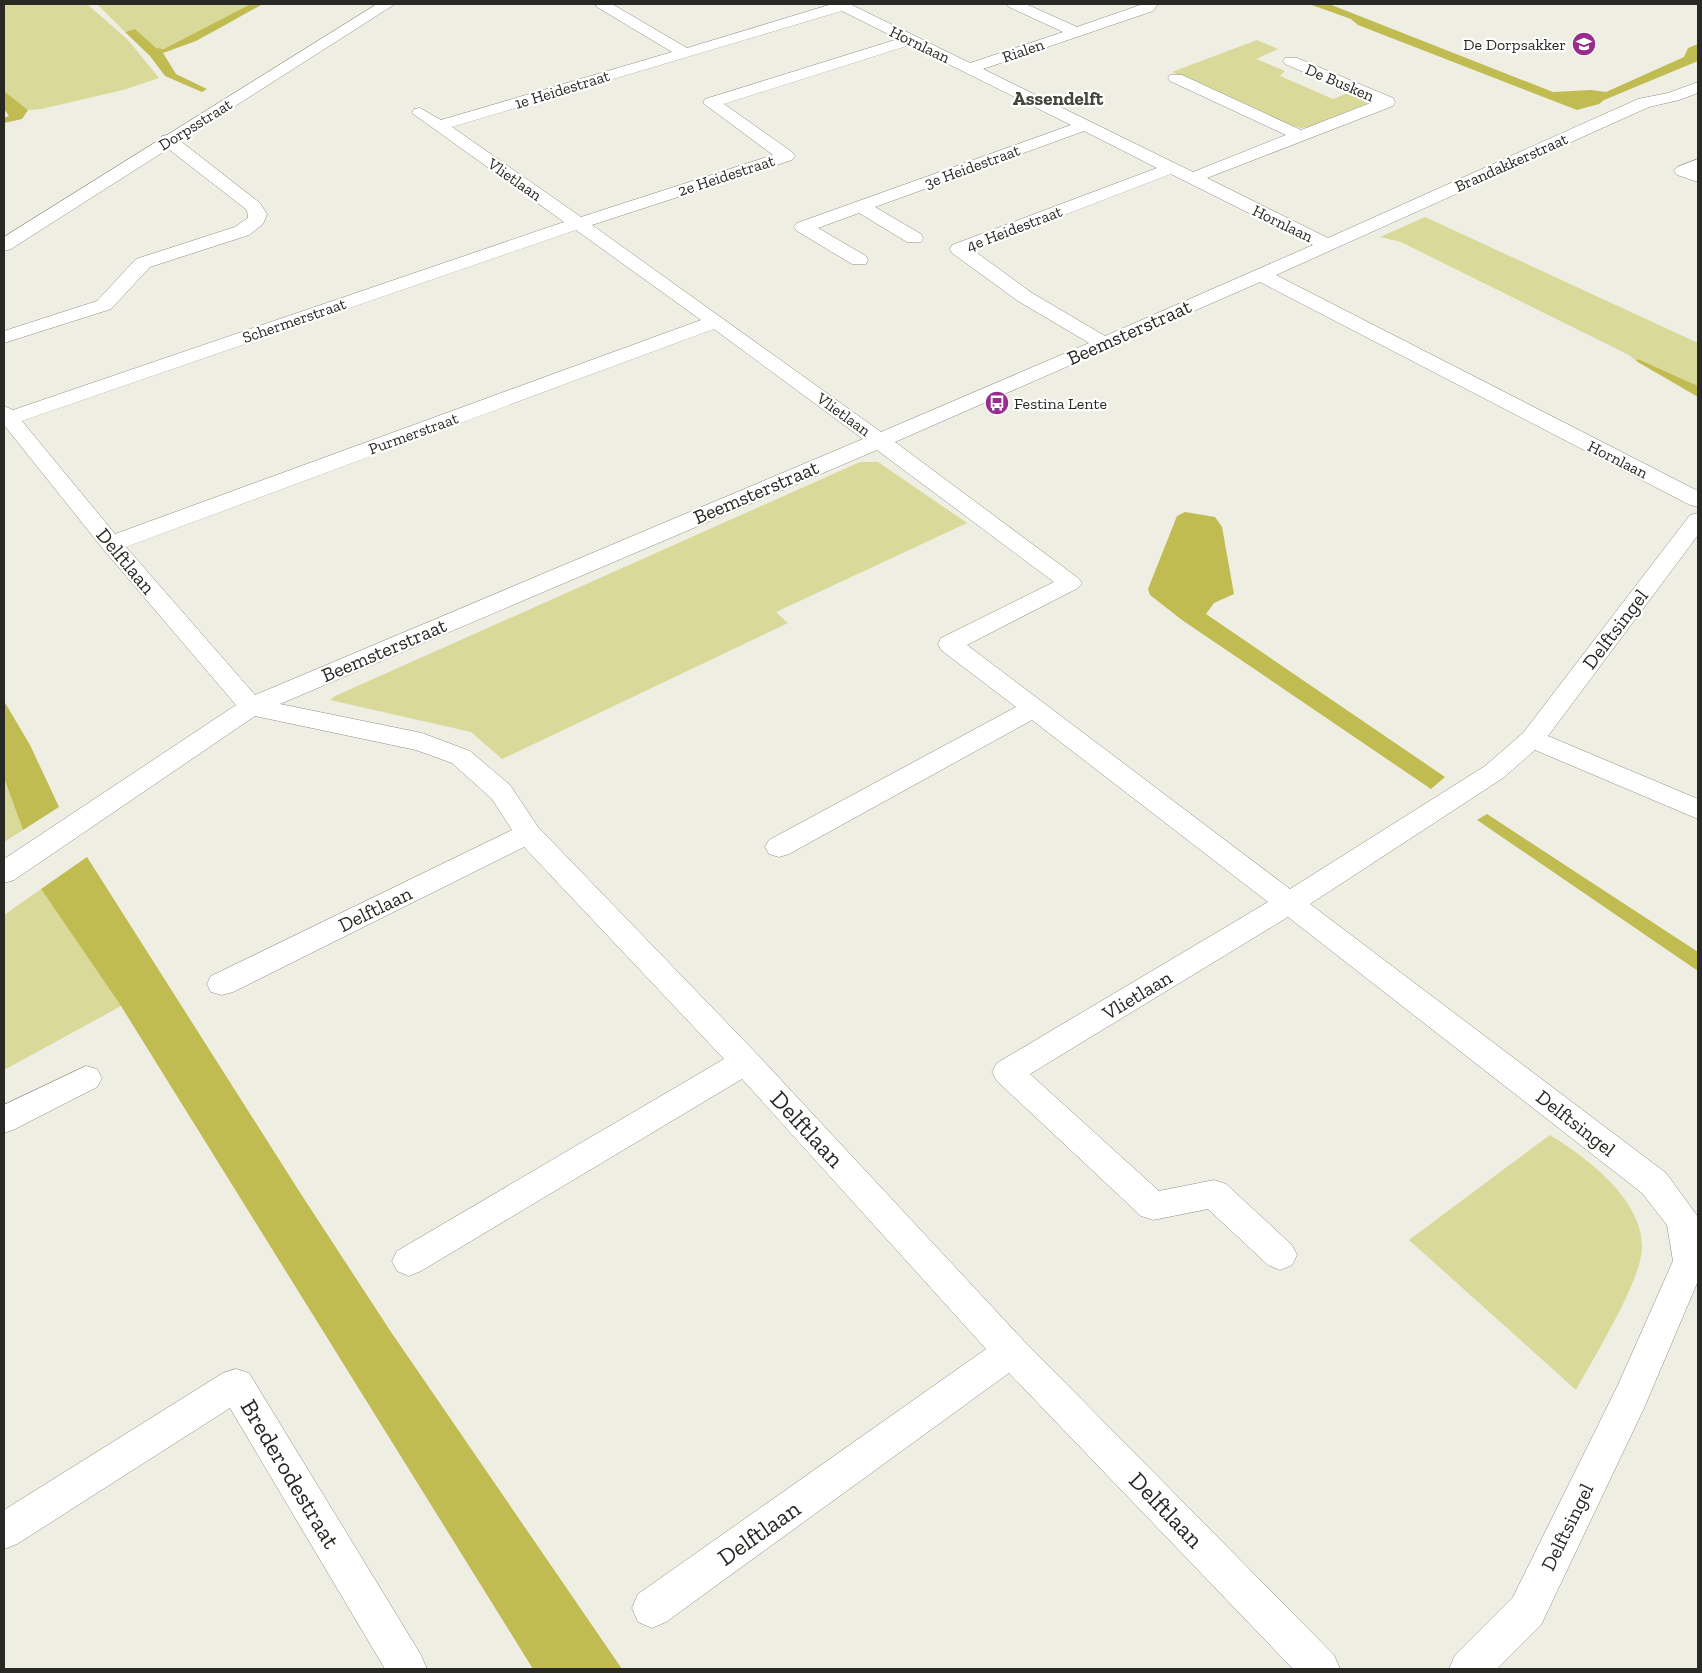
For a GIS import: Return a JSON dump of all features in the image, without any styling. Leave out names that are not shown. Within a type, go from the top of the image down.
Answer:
[{"type":"street","name":"Dorpsstraat","points":[[4,245],[168,140],[387,4]]},
{"type":"street","points":[[602,4],[685,53]]},
{"type":"street","name":"Rialen","points":[[1014,4],[1076,32]]},
{"type":"street","name":"Rialen","points":[[970,68],[1148,8],[1150,4]]},
{"type":"street","name":"1e Heidestraat","points":[[439,126],[841,5]]},
{"type":"street","name":"Hornlaan","points":[[841,5],[1328,246]]},
{"type":"street","name":"2e Heidestraat","points":[[578,223],[786,156],[711,104],[911,40]]},
{"type":"street","name":"De Busken","points":[[1192,178],[1387,102],[1292,61]]},
{"type":"street","points":[[1176,78],[1301,136]]},
{"type":"street","name":"Brandakkerstraat","points":[[1328,246],[1538,149],[1644,104],[1673,98],[1698,87]]},
{"type":"street","points":[[1673,98],[1698,107]]},
{"type":"street","name":"Vlietlaan","points":[[420,113],[578,223],[879,440],[1070,583],[950,644],[1032,709],[1289,903],[1008,1072],[1153,1206],[1214,1194],[1280,1255]]},
{"type":"street","name":"3e Heidestraat","points":[[859,260],[804,227],[1083,126]]},
{"type":"street","points":[[4,337],[104,304],[143,263],[242,230],[257,220],[258,214],[254,207],[168,140]]},
{"type":"street","points":[[1698,164],[1683,171],[1698,177]]},
{"type":"street","name":"4e Heidestraat","points":[[1103,342],[1024,297],[959,249],[1172,168]]},
{"type":"street","points":[[860,206],[914,238]]},
{"type":"street","name":"Schermerstraat","points":[[6,415],[578,223]]},
{"type":"street","name":"Hornlaan","points":[[1261,275],[1328,246]]},
{"type":"street","name":"Hornlaan","points":[[1261,275],[1698,500]]},
{"type":"street","name":"Beemsterstraat","points":[[251,707],[1261,275]]},
{"type":"street","name":"Purmerstraat","points":[[111,544],[715,322]]},
{"type":"street","name":"Delftlaan","points":[[6,415],[111,544],[251,707],[422,742],[461,757],[502,792],[528,834],[745,1062],[1011,1351],[1320,1669]]},
{"type":"street","name":"Delftsingel","points":[[1469,1669],[1527,1611],[1631,1396],[1690,1261],[1683,1220],[1654,1183],[1289,903],[1494,772],[1532,739],[1698,520]]},
{"type":"street","points":[[4,873],[251,707]]},
{"type":"street","points":[[780,847],[1032,709]]},
{"type":"street","points":[[1532,739],[1698,810]]},
{"type":"street","name":"Delftlaan","points":[[222,984],[528,834]]},
{"type":"street","points":[[409,1261],[745,1062]]},
{"type":"street","points":[[4,1120],[86,1078]]},
{"type":"street","name":"Delftlaan","points":[[652,1608],[1011,1351]]},
{"type":"street","name":"Brederodestraat","points":[[4,1530],[236,1385],[407,1669]]},
{"type":"green space","points":[[4,4],[87,4],[128,40],[159,78],[123,90],[41,109],[28,110],[4,91]]},
{"type":"green space","points":[[97,4],[262,4],[197,39],[170,48],[156,49],[135,29],[125,32]]},
{"type":"green space","points":[[1257,40],[1278,49],[1256,59],[1285,71],[1280,76],[1333,99],[1350,92],[1371,99],[1371,102],[1309,127],[1301,128],[1290,125],[1172,72]]},
{"type":"green space","points":[[1425,217],[1698,343],[1698,386],[1638,359],[1636,361],[1629,355],[1401,242],[1380,237]]},
{"type":"green space","points":[[860,462],[878,462],[967,523],[776,612],[788,623],[502,759],[471,732],[330,700],[335,696]]},
{"type":"green space","points":[[4,778],[23,830],[4,842]]},
{"type":"green space","points":[[41,889],[121,1006],[4,1070],[4,915]]},
{"type":"green space","points":[[1550,1135],[1596,1168],[1624,1197],[1634,1214],[1640,1231],[1642,1249],[1633,1281],[1625,1300],[1576,1390],[1409,1240]]},
{"type":"shaded area","points":[[251,4],[263,4],[196,41],[163,53],[176,74],[207,89],[202,92],[165,76],[150,56],[125,32],[135,29],[156,48],[164,49]]},
{"type":"shaded area","points":[[1309,4],[1329,4],[1553,92],[1591,90],[1606,92],[1684,57],[1688,48],[1698,44],[1698,61],[1604,100],[1599,104],[1577,110],[1358,25],[1351,19]]},
{"type":"shaded area","points":[[4,91],[28,110],[22,119],[4,123],[4,118],[9,116],[4,109]]},
{"type":"shaded area","points":[[1638,359],[1698,386],[1698,397],[1636,361]]},
{"type":"shaded area","points":[[1185,512],[1215,517],[1222,527],[1234,594],[1214,603],[1206,614],[1445,777],[1431,789],[1182,620],[1150,595],[1148,589],[1177,516]]},
{"type":"shaded area","points":[[4,701],[30,745],[59,807],[23,830],[4,778]]},
{"type":"shaded area","points":[[1487,814],[1698,952],[1698,971],[1477,820]]},
{"type":"shaded area","points":[[87,857],[391,1332],[622,1669],[533,1669],[121,1006],[41,889]]},
{"type":"place","name":"De Dorpsakker","points":[[1584,44]]},
{"type":"place","name":"Festina Lente","points":[[997,403]]},
{"type":"district","name":"Assendelft","points":[[1058,98]]}]
